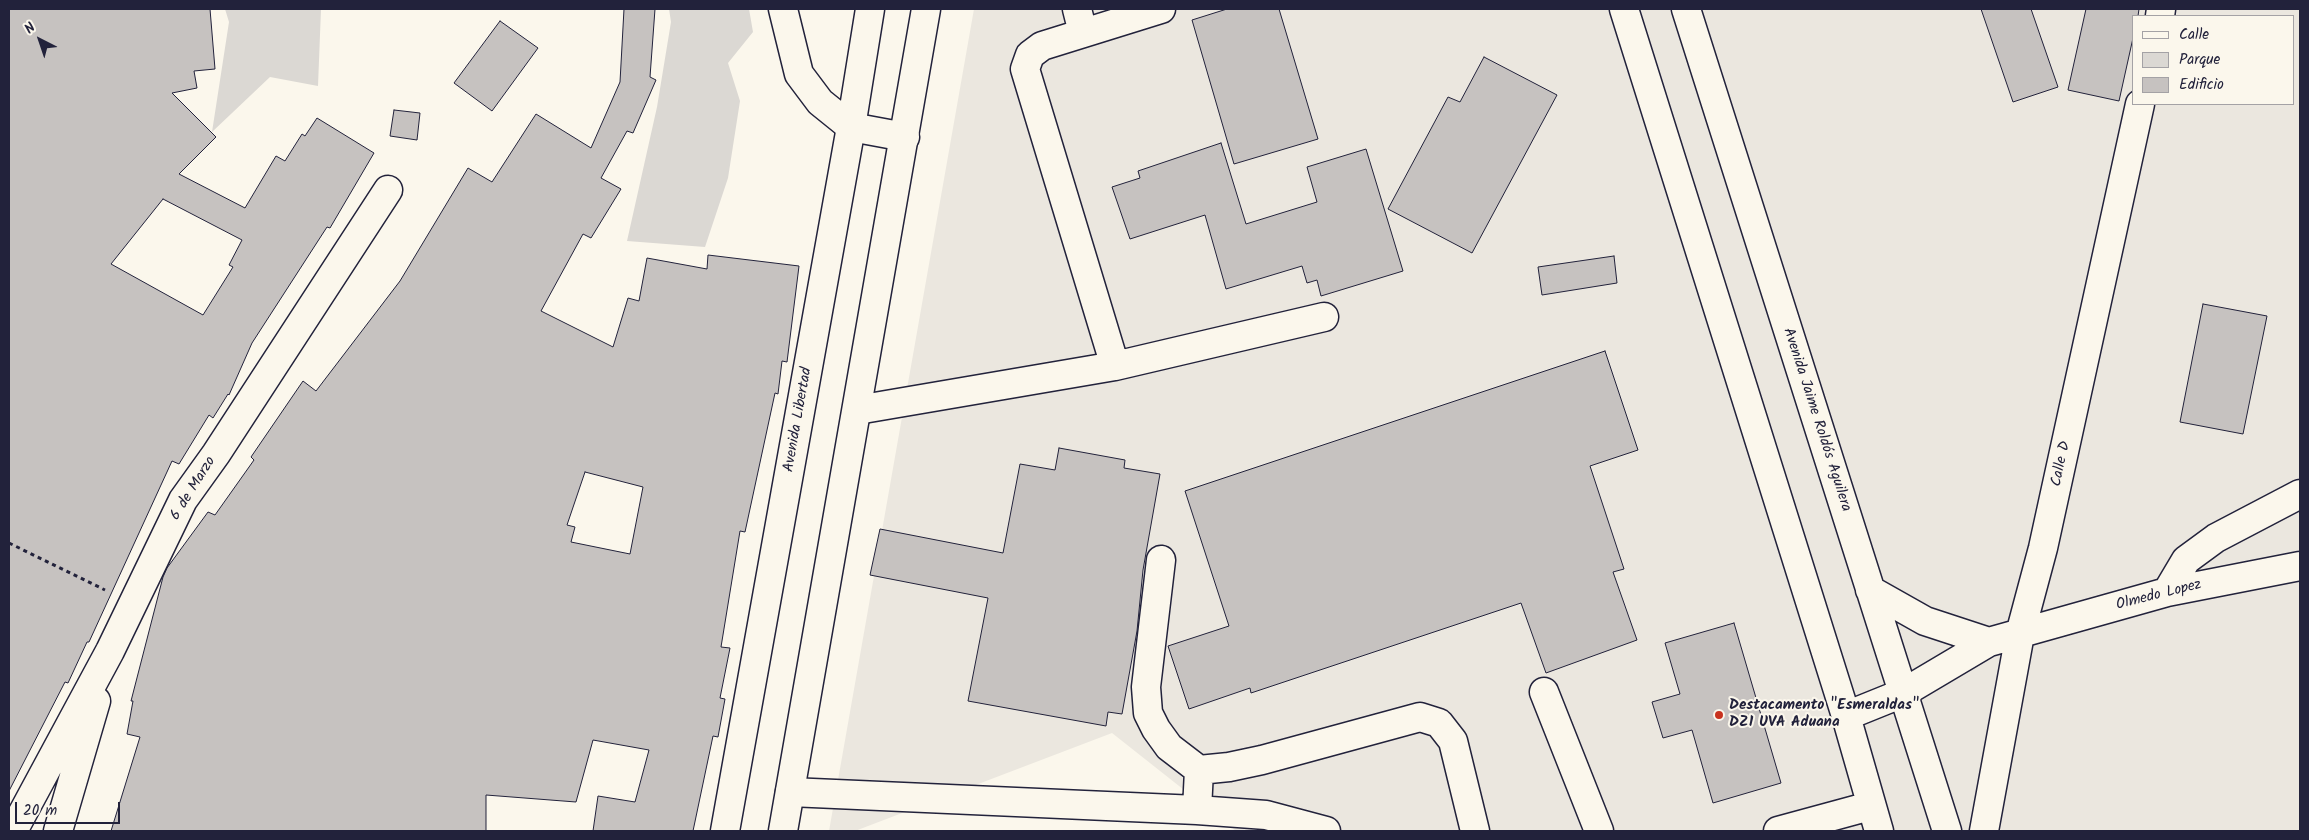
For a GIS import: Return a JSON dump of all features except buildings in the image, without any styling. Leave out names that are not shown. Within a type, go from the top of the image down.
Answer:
[{"type":"street","points":[[783,9],[799,74],[820,102],[851,127],[905,137]]},
{"type":"street","name":"Avenida Libertad","points":[[725,831],[851,127],[870,9]]},
{"type":"street","points":[[783,831],[926,9]]},
{"type":"street","points":[[1115,366],[1026,69],[1030,55],[1080,21],[1161,9]]},
{"type":"street","points":[[1624,9],[1846,716],[1874,819],[1778,831]]},
{"type":"street","name":"Avenida Jaime Roldós Aguilera","points":[[1686,9],[1947,831]]},
{"type":"street","name":"Calle D","points":[[1984,831],[2020,634],[2043,548],[2140,105]]},
{"type":"street","name":"6 de Marzo","points":[[13,831],[110,651],[183,500],[216,454],[388,190]]},
{"type":"street","points":[[857,410],[1115,366],[1324,317]]},
{"type":"street","points":[[2167,592],[2186,560],[2216,538],[2300,494]]},
{"type":"street","points":[[1162,560],[1146,687],[1148,713],[1156,729],[1169,747],[1200,770],[1228,768],[1420,717],[1446,729],[1453,741],[1475,831]]},
{"type":"street","name":"Olmedo Lopez","points":[[2020,634],[2167,592],[2300,566]]},
{"type":"street","points":[[1870,590],[1925,621],[1989,642]]},
{"type":"street","points":[[1846,716],[1903,693],[1989,642],[2020,634]]},
{"type":"street","points":[[58,831],[110,651]]},
{"type":"street","points":[[1544,692],[1598,831]]},
{"type":"street","points":[[1197,810],[1200,770]]},
{"type":"street","points":[[790,792],[1197,810],[1266,815],[1326,831]]},
{"type":"path","points":[[9,543],[132,604]]},
{"type":"shaded area","points":[[974,9],[2300,9],[2300,831],[1236,831],[1112,733],[855,831],[829,831]]},
{"type":"green space","points":[[225,9],[321,9],[318,86],[270,77],[212,132],[229,22]]},
{"type":"green space","points":[[669,9],[749,9],[753,32],[728,63],[740,101],[728,178],[705,247],[627,241],[657,107],[671,22]]},
{"type":"place","name":"Destacamento \"Esmeraldas\" DZ1 UVA Aduana","points":[[1719,715]]}]
